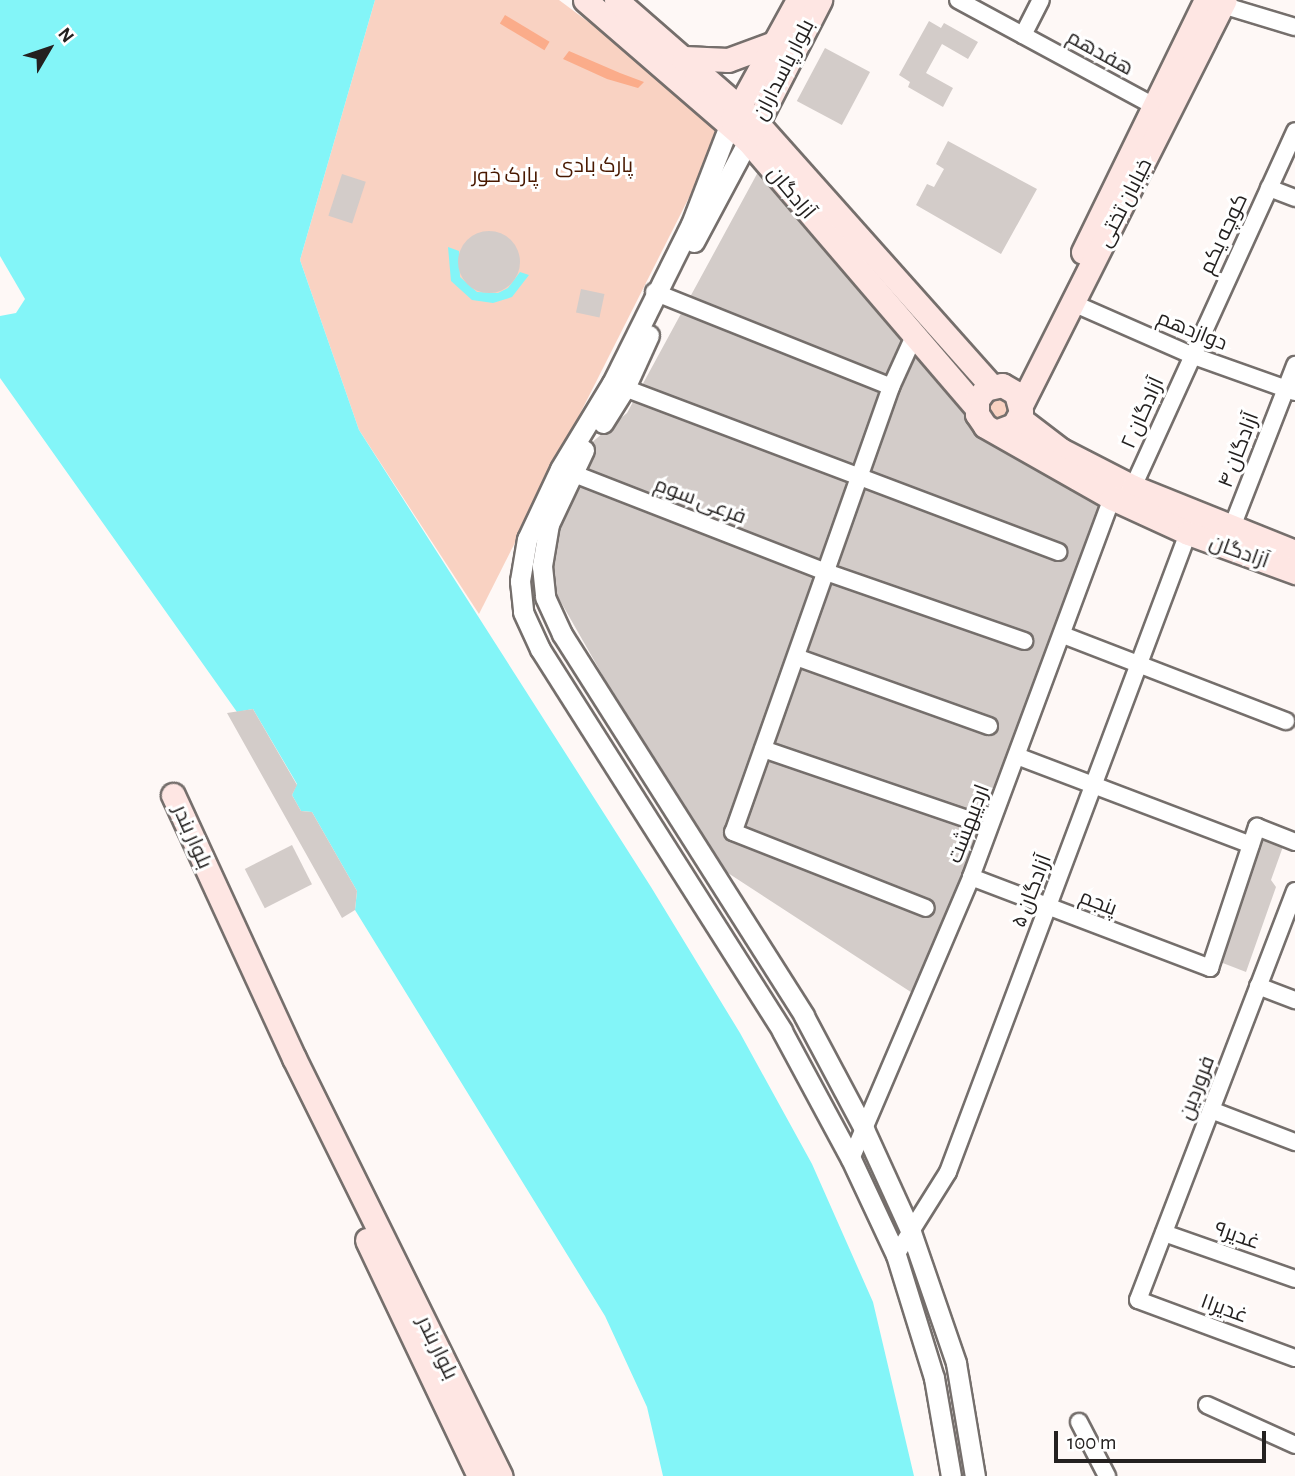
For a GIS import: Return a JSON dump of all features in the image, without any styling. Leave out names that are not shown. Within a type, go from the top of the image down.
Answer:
[{"type":"main road","name":"آزادگان","points":[[585,0],[735,115]]},
{"type":"main road","name":"آزادگان","points":[[616,0],[684,58],[735,115],[1060,450],[1133,487],[1295,552]]},
{"type":"main road","name":"بلوار پاسداران","points":[[735,115],[798,0]]},
{"type":"main road","name":"بلوار پاسداران","points":[[753,132],[820,0]]},
{"type":"main road","name":"خیابان تختی","points":[[1011,399],[1156,107],[1218,2]]},
{"type":"main road","name":"خیابان تختی","points":[[1011,399],[1075,304],[1218,2]]},
{"type":"main road","points":[[684,58],[729,60],[777,42]]},
{"type":"main road","name":"آزادگان","points":[[753,132],[976,407],[985,426],[998,430],[1112,498],[1188,533],[1295,572]]},
{"type":"main road","points":[[976,407],[980,394],[1011,399],[998,430]]},
{"type":"main road","name":"بلوار بندر","points":[[479,1476],[241,970],[173,795],[294,1058],[501,1476]]},
{"type":"street","name":"هفدهم","points":[[958,0],[1156,107]]},
{"type":"street","points":[[1023,35],[1041,0]]},
{"type":"street","points":[[1218,2],[1295,27]]},
{"type":"street","points":[[735,115],[691,225],[619,386],[582,454],[549,524],[542,566],[545,597],[562,634],[804,1016],[864,1129],[911,1232],[956,1363],[975,1476]]},
{"type":"street","name":"کوچه یکم","points":[[1191,355],[1295,131]]},
{"type":"street","points":[[660,294],[753,132]]},
{"type":"street","points":[[1269,188],[1295,198]]},
{"type":"street","points":[[660,294],[891,387]]},
{"type":"street","name":"دوازدهم","points":[[1075,304],[1191,355],[1290,390]]},
{"type":"street","points":[[915,334],[891,387],[733,832],[926,908]]},
{"type":"street","name":"آزادگان ۲","points":[[1133,487],[1191,355]]},
{"type":"street","name":"آزادگان ۴","points":[[1232,527],[1290,390],[1295,365]]},
{"type":"street","points":[[619,386],[560,469],[522,561],[523,612],[540,649],[782,1031],[851,1159],[896,1255],[934,1378],[951,1476]]},
{"type":"street","points":[[619,386],[859,479],[1058,552]]},
{"type":"street","name":"فرعی سوم","points":[[560,469],[826,572],[1024,641]]},
{"type":"street","name":"اردیبهشت","points":[[851,1159],[971,877],[1112,498]]},
{"type":"street","name":"آزادگان ۵","points":[[896,1255],[948,1172],[1188,533]]},
{"type":"street","points":[[1063,635],[1286,721]]},
{"type":"street","points":[[796,657],[989,726]]},
{"type":"street","points":[[763,749],[965,818]]},
{"type":"street","points":[[1017,756],[1251,845],[1257,827],[1295,842]]},
{"type":"street","name":"پنجم","points":[[971,877],[1210,968],[1251,845]]},
{"type":"street","name":"فروردین","points":[[1138,1300],[1295,891]]},
{"type":"street","points":[[1258,986],[1295,1000]]},
{"type":"street","points":[[1211,1110],[1295,1142]]},
{"type":"street","name":"غدیر۹","points":[[1164,1233],[1295,1279]]},
{"type":"street","name":"غدیر۱۱","points":[[1138,1300],[1295,1358]]},
{"type":"street","points":[[1207,1405],[1295,1445]]},
{"type":"street","points":[[1079,1422],[1107,1476]]},
{"type":"green space","name":"پارک خور","points":[[375,0],[559,0],[672,84],[717,126],[718,140],[479,614],[359,430],[300,260]]},
{"type":"green space","points":[[987,392],[1017,401],[1003,427],[980,405]]},
{"type":"shaded area","points":[[505,15],[550,42],[544,50],[500,24]]},
{"type":"shaded area","points":[[569,51],[644,82],[638,88],[607,79],[563,59]]},
{"type":"water","points":[[0,0],[375,0],[300,260],[359,430],[651,887],[740,1033],[812,1164],[873,1302],[914,1476],[663,1476],[647,1407],[605,1316],[355,910],[357,891],[312,812],[301,811],[292,795],[297,784],[253,709],[237,712],[0,378]]},
{"type":"water","points":[[489,245],[500,249],[504,260],[500,271],[489,275],[478,271],[474,260],[478,249]]},
{"type":"water","points":[[448,247],[459,251],[460,277],[477,292],[498,293],[508,288],[520,272],[529,275],[512,297],[493,303],[472,300],[451,281]]},
{"type":"pier","points":[[0,256],[25,299],[16,313],[0,316]]},
{"type":"building","points":[[929,21],[941,28],[944,23],[978,42],[968,59],[942,44],[926,73],[953,88],[943,107],[908,87],[910,82],[899,75]]},
{"type":"building","points":[[825,48],[870,72],[842,125],[797,101]]},
{"type":"building","points":[[948,141],[1037,189],[1001,254],[916,205],[927,184],[934,187],[944,169],[936,164]]},
{"type":"building","points":[[758,172],[977,427],[1100,504],[920,998],[708,860],[542,569],[560,469],[627,413]]},
{"type":"building","points":[[342,174],[366,182],[352,224],[328,216]]},
{"type":"building","points":[[489,231],[511,240],[520,262],[511,284],[489,293],[467,284],[458,262],[467,240]]},
{"type":"building","points":[[581,289],[604,294],[599,317],[576,312]]},
{"type":"building","points":[[253,709],[297,785],[292,795],[301,811],[312,812],[357,891],[355,910],[342,918],[227,713]]},
{"type":"building","points":[[1258,831],[1285,841],[1271,880],[1276,887],[1246,972],[1215,960]]},
{"type":"building","points":[[292,845],[312,884],[265,908],[245,869]]},
{"type":"park label","name":"پارک بادی","points":[[594,166]]}]
